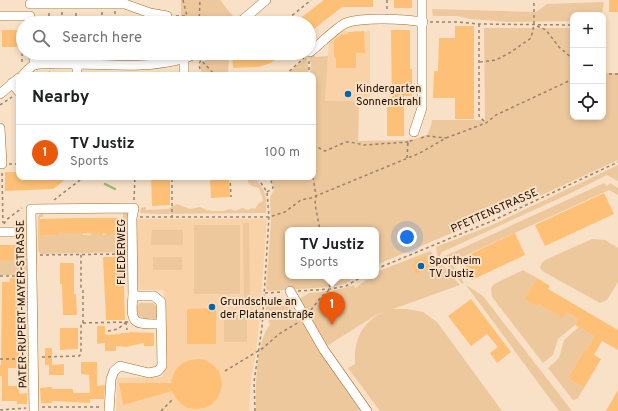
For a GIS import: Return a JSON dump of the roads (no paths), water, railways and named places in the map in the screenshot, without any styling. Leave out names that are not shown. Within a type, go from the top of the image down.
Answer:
[{"type":"street","points":[[247,16],[266,0]]},
{"type":"street","points":[[417,137],[422,108],[422,0]]},
{"type":"street","points":[[28,16],[30,2],[49,5],[125,4],[150,13],[167,16]]},
{"type":"street","points":[[0,16],[16,17]]},
{"type":"street","points":[[316,48],[345,23],[361,20],[409,19],[423,22]]},
{"type":"street","points":[[34,60],[35,65]]},
{"type":"street","points":[[22,70],[35,65],[135,65],[180,60]]},
{"type":"street","points":[[184,60],[184,72]]},
{"type":"street","points":[[77,64],[77,72]]},
{"type":"street","points":[[0,94],[16,81]]},
{"type":"street","points":[[16,81],[16,94]]},
{"type":"street","points":[[0,128],[2,164]]},
{"type":"street","name":"FLIEDERWEG","points":[[134,208],[132,218],[133,296],[132,317],[130,321],[141,324],[162,324]]},
{"type":"street","name":"PATER-RUPERT-MAYER-STRASSE","points":[[34,409],[31,210],[134,208]]},
{"type":"street","points":[[2,228],[17,232]]},
{"type":"street","points":[[290,291],[324,350],[367,411]]},
{"type":"street","name":"FLIEDERWEG","points":[[109,411],[111,378],[114,370],[120,366],[149,373],[158,370],[162,366],[161,304],[154,296],[133,296]]},
{"type":"waterway","points":[[105,184],[115,189]]},
{"type":"place","name":"Kindergarten Sonnenstrahl","points":[[348,94]]},
{"type":"place","name":"Sportheim TV Justiz","points":[[421,266]]},
{"type":"place","name":"Grundschule an der Platanenstraße","points":[[212,307]]},
{"type":"place","name":"TV Justiz","points":[[332,325]]}]
